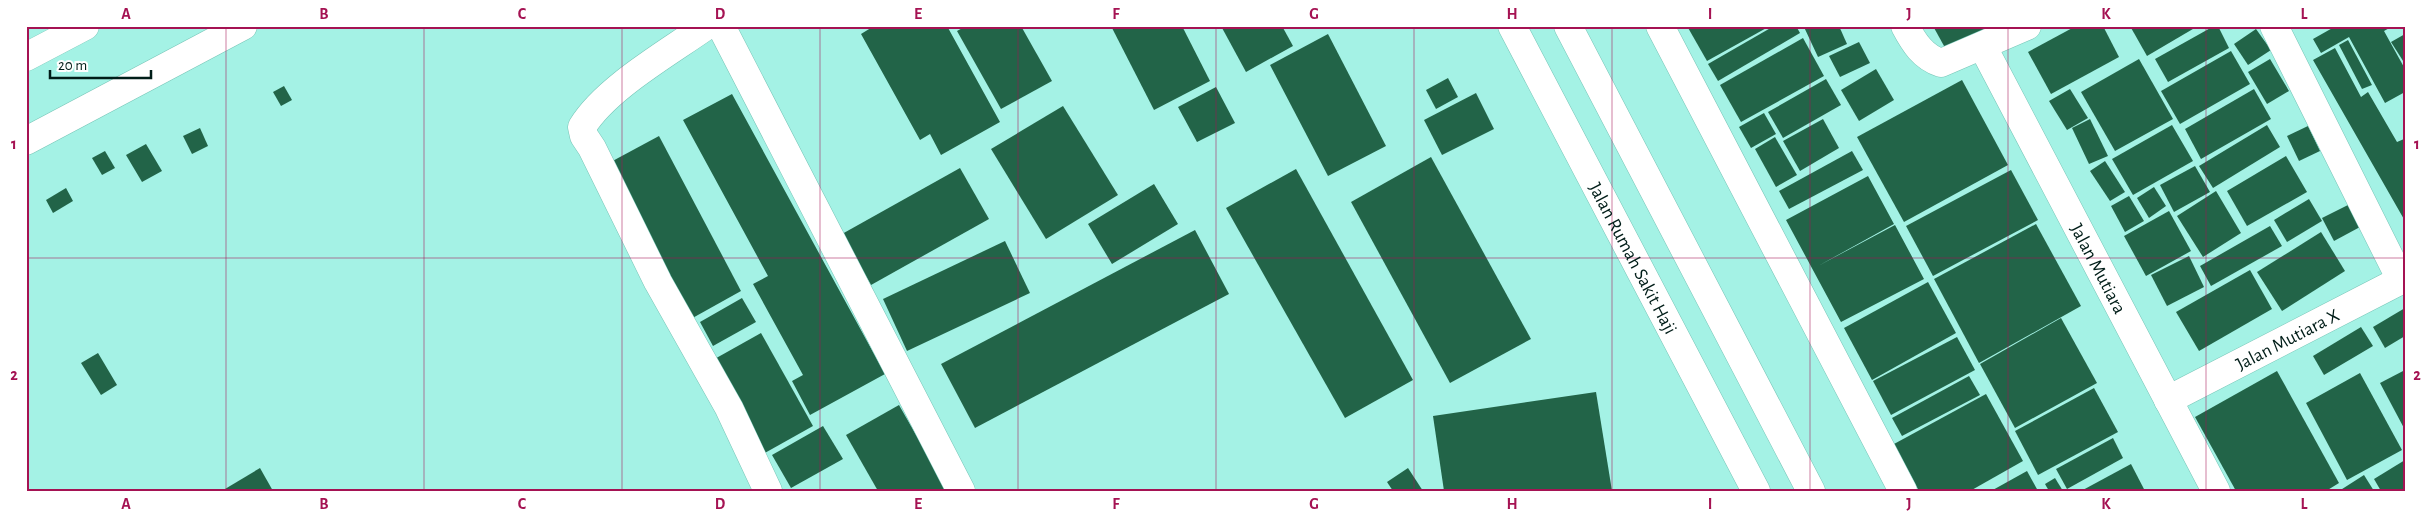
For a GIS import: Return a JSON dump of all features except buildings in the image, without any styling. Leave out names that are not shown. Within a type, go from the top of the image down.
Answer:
[{"type":"street","points":[[26,57],[85,26]]},
{"type":"street","points":[[26,141],[243,26]]},
{"type":"street","points":[[706,26],[602,103],[582,127],[584,136],[592,148],[658,282],[729,408],[768,491]]},
{"type":"street","points":[[721,26],[961,491]]},
{"type":"street","name":"Jalan Rumah Sakit Haji","points":[[1512,26],[1756,491]]},
{"type":"street","points":[[1568,26],[1811,491]]},
{"type":"street","points":[[1660,26],[1903,491]]},
{"type":"street","points":[[1905,26],[1920,50],[1930,60],[1942,63],[1983,47],[2027,26]]},
{"type":"street","points":[[2274,26],[2403,279]]},
{"type":"street","name":"Jalan Mutiara","points":[[1983,47],[2216,491]]},
{"type":"street","name":"Jalan Mutiara X","points":[[2168,400],[2403,279]]}]
